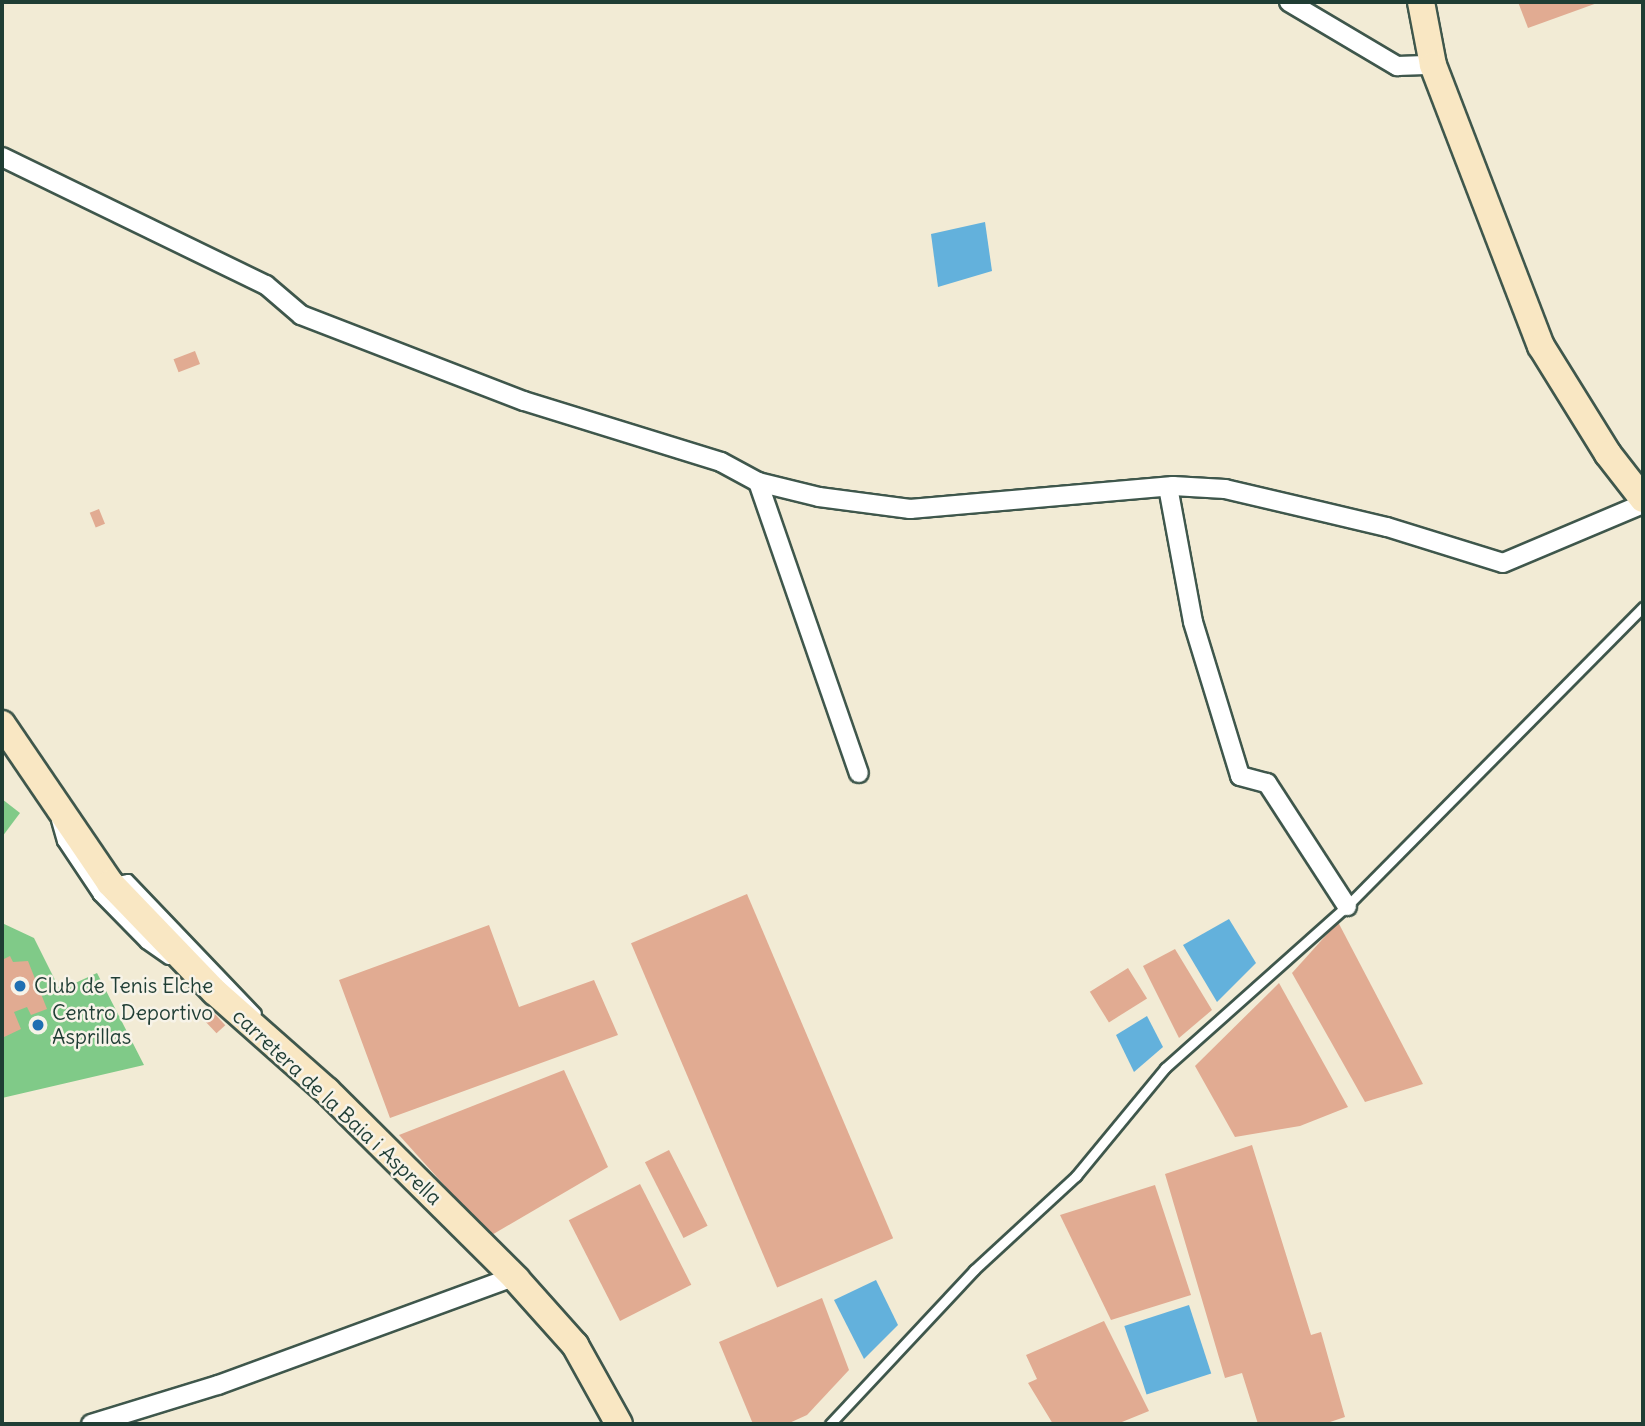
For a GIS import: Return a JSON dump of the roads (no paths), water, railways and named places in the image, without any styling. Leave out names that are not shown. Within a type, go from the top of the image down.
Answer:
[{"type":"main road","points":[[1421,2],[1433,65],[1541,346],[1608,454],[1643,501]]},
{"type":"main road","name":"carretera de la Baia i Asprella","points":[[2,724],[104,889],[156,930],[215,992],[327,1091],[513,1277],[575,1345],[619,1424]]},
{"type":"street","points":[[1289,2],[1397,66],[1433,65]]},
{"type":"street","points":[[2,157],[266,285],[301,315],[524,401],[721,462],[758,482],[819,498],[910,509],[1168,487],[1225,489],[1387,527],[1503,563],[1643,501]]},
{"type":"street","points":[[758,482],[859,773]]},
{"type":"street","points":[[1168,487],[1193,622],[1240,776],[1267,783],[1347,906]]},
{"type":"street","points":[[91,1424],[219,1385],[513,1277]]},
{"type":"lane","points":[[830,1424],[975,1270],[1076,1176],[1165,1068],[1347,906],[1643,607]]},
{"type":"lane","points":[[156,930],[263,1021],[269,1039]]},
{"type":"water","points":[[985,222],[992,271],[938,287],[931,234]]},
{"type":"water","points":[[1229,919],[1256,963],[1217,1002],[1183,945]]},
{"type":"water","points":[[1147,1016],[1163,1047],[1134,1072],[1116,1035]]},
{"type":"water","points":[[876,1280],[898,1325],[864,1359],[834,1300]]},
{"type":"water","points":[[1189,1305],[1211,1373],[1147,1394],[1124,1326]]},
{"type":"place","name":"Club de Tenis Elche","points":[[20,986]]},
{"type":"place","name":"Centro Deportivo Asprillas","points":[[38,1025]]}]
